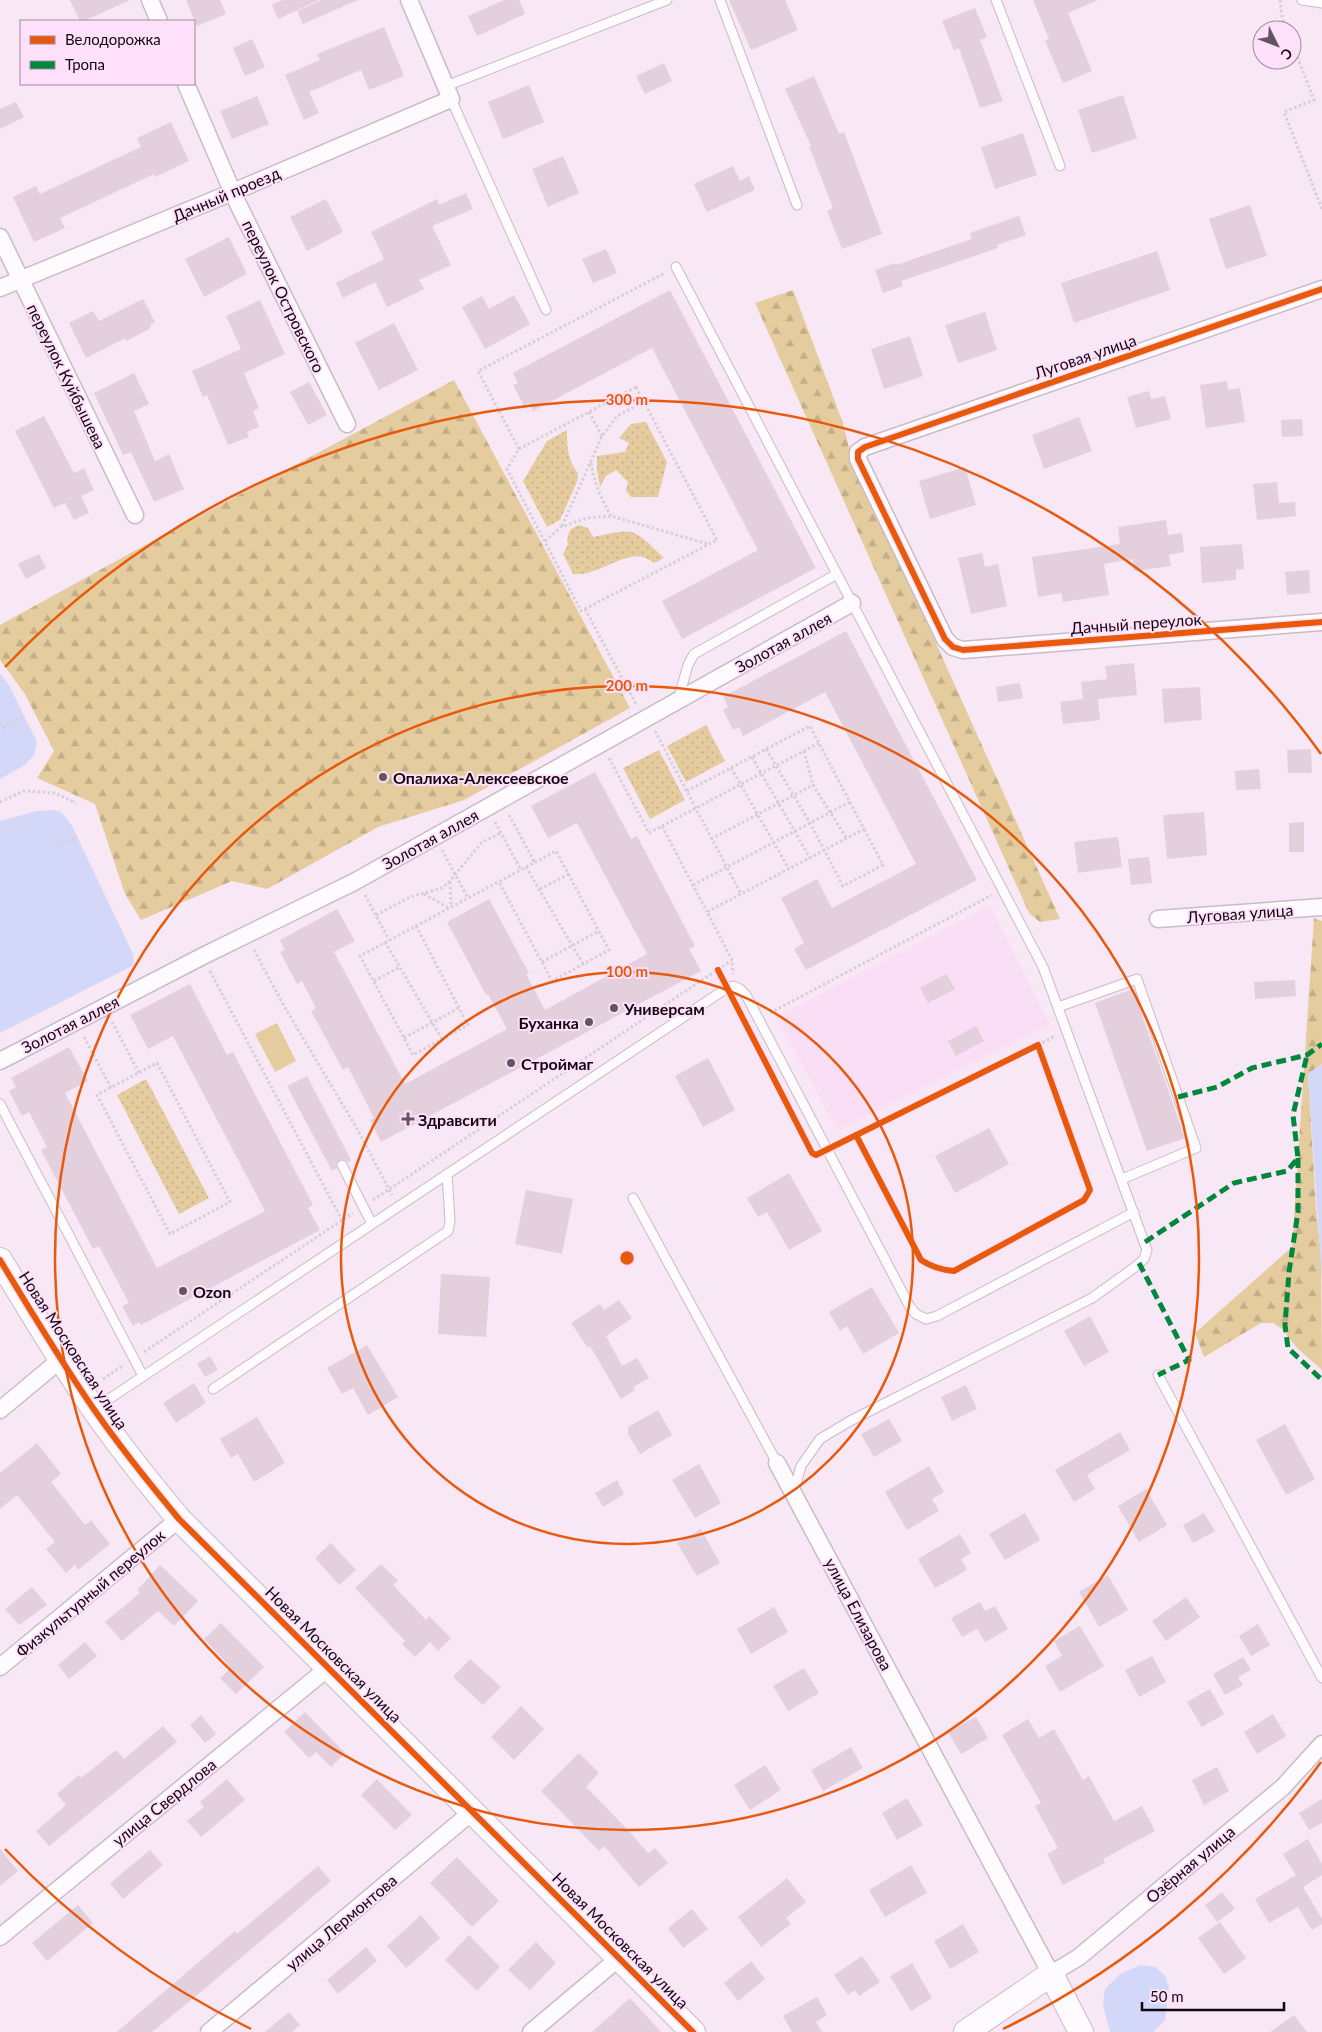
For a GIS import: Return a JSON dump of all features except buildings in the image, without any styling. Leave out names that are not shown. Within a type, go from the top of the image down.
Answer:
[{"type":"street","points":[[150,0],[159,20]]},
{"type":"street","points":[[409,0],[449,92]]},
{"type":"street","name":"переулок Островского","points":[[186,85],[233,192],[347,424]]},
{"type":"street","name":"Дачный проезд","points":[[0,288],[233,192],[449,92]]},
{"type":"street","name":"переулок Куйбышева","points":[[0,237],[135,515]]},
{"type":"street","name":"Луговая улица","points":[[953,647],[945,639],[858,459],[858,452],[865,447],[1322,289]]},
{"type":"street","name":"Золотая аллея","points":[[0,1061],[104,1006],[357,880],[852,603]]},
{"type":"street","name":"Дачный переулок","points":[[953,647],[963,650],[1322,622]]},
{"type":"street","name":"Луговая улица","points":[[1158,920],[1322,907]]},
{"type":"street","name":"Новая Московская улица","points":[[0,1260],[60,1360],[133,1464],[179,1519],[693,2032]]},
{"type":"street","points":[[0,1410],[60,1360]]},
{"type":"street","name":"улица Елизарова","points":[[777,1463],[1081,2032]]},
{"type":"street","name":"Физкультурный переулок","points":[[0,1667],[179,1519]]},
{"type":"street","name":"улица Свердлова","points":[[0,1937],[328,1668]]},
{"type":"street","name":"Озёрная улица","points":[[1051,1974],[1078,1957],[1261,1806],[1282,1787],[1322,1744]]},
{"type":"street","name":"улица Лермонтова","points":[[209,2032],[473,1811]]},
{"type":"street","points":[[531,2032],[619,1958]]},
{"type":"street","points":[[966,2032],[1051,1974]]},
{"type":"lane","points":[[546,310],[449,92],[667,0]]},
{"type":"lane","points":[[720,0],[797,205]]},
{"type":"lane","points":[[996,0],[1060,166]]},
{"type":"lane","points":[[1302,0],[1322,3]]},
{"type":"lane","points":[[676,267],[1043,967],[1147,1250],[1144,1259],[1136,1267],[1092,1298],[850,1421],[820,1440],[802,1466],[794,1492]]},
{"type":"lane","points":[[678,701],[688,666],[694,654],[836,574]]},
{"type":"lane","points":[[1058,1007],[1137,979],[1196,1148],[1122,1179]]},
{"type":"lane","points":[[94,1409],[730,987],[740,989],[746,995],[910,1308],[916,1314],[926,1319],[937,1316],[1134,1212]]},
{"type":"lane","points":[[0,1104],[143,1376]]},
{"type":"lane","points":[[342,1166],[372,1224]]},
{"type":"lane","points":[[213,1389],[448,1231],[450,1222],[447,1174]]},
{"type":"lane","name":"улица Елизарова","points":[[633,1198],[777,1463]]},
{"type":"lane","points":[[1158,1375],[1322,1678]]},
{"type":"path","points":[[1280,0],[1283,20]]},
{"type":"path","points":[[1302,69],[1314,100],[1284,112],[1322,209]]},
{"type":"path","points":[[519,449],[478,371],[676,267]]},
{"type":"path","points":[[636,387],[717,540],[581,611],[506,469],[519,449],[636,387]]},
{"type":"path","points":[[561,527],[602,436],[617,416],[644,402]]},
{"type":"path","points":[[590,412],[602,436]]},
{"type":"path","points":[[591,462],[593,478],[611,516]]},
{"type":"path","points":[[544,541],[561,527],[587,518],[611,516],[709,544]]},
{"type":"path","points":[[585,609],[634,702],[648,718],[741,894]]},
{"type":"path","points":[[0,724],[2,728],[24,716]]},
{"type":"path","points":[[686,792],[810,726],[883,865],[843,886],[810,823],[766,750]]},
{"type":"path","points":[[602,743],[649,833],[819,743]]},
{"type":"path","points":[[804,751],[813,785],[847,839]]},
{"type":"path","points":[[752,757],[810,858]]},
{"type":"path","points":[[731,768],[788,869]]},
{"type":"path","points":[[711,839],[813,785]]},
{"type":"path","points":[[0,802],[24,791],[55,793],[76,803]]},
{"type":"path","points":[[693,885],[850,802]]},
{"type":"path","points":[[494,803],[501,833],[521,870]]},
{"type":"path","points":[[494,803],[535,862]]},
{"type":"path","points":[[662,826],[732,960],[730,987]]},
{"type":"path","points":[[707,912],[864,829]]},
{"type":"path","points":[[376,915],[410,897],[442,888],[456,875],[482,842],[501,833]]},
{"type":"path","points":[[58,846],[77,836]]},
{"type":"path","points":[[435,836],[468,898]]},
{"type":"path","points":[[416,926],[468,1025],[413,1055],[360,956],[387,941],[556,851],[609,950],[552,981],[499,882]]},
{"type":"path","points":[[526,867],[583,964]]},
{"type":"path","points":[[540,889],[569,874]]},
{"type":"path","points":[[357,880],[376,915],[400,967],[442,1039]]},
{"type":"path","points":[[450,881],[450,908]]},
{"type":"path","points":[[424,894],[450,908]]},
{"type":"path","points":[[773,1011],[986,898]]},
{"type":"path","points":[[542,962],[599,931]]},
{"type":"path","points":[[246,935],[284,1006],[356,1127],[398,1207]]},
{"type":"path","points":[[203,956],[351,1238]]},
{"type":"path","points":[[103,1379],[732,960]]},
{"type":"path","points":[[374,981],[400,967]]},
{"type":"path","points":[[718,970],[730,987]]},
{"type":"path","points":[[104,1006],[139,1073]]},
{"type":"path","points":[[404,1038],[460,1008]]},
{"type":"path","points":[[76,1021],[111,1088]]},
{"type":"path","points":[[157,1063],[230,1202],[170,1234],[97,1095],[111,1088],[157,1063]]},
{"type":"shaded area","points":[[990,905],[1050,1025],[838,1131],[776,1017]]},
{"type":"green space","points":[[793,290],[843,423],[850,452],[1060,919],[1040,922],[1029,913],[755,303]]},
{"type":"green space","points":[[454,380],[630,708],[464,800],[378,827],[267,889],[232,881],[141,920],[125,894],[95,804],[37,778],[54,751],[25,694],[0,660],[0,625]]},
{"type":"green space","points":[[646,422],[667,462],[658,497],[631,497],[626,491],[628,482],[616,470],[606,476],[600,487],[597,456],[625,452],[629,443],[619,438],[631,424]]},
{"type":"green space","points":[[567,430],[568,453],[578,473],[577,482],[560,520],[547,527],[523,481],[547,441]]},
{"type":"green space","points":[[579,525],[588,528],[593,537],[618,532],[633,532],[645,540],[664,558],[654,563],[644,557],[635,556],[591,572],[573,574],[563,554],[568,545],[567,540],[570,530]]},
{"type":"green space","points":[[706,725],[725,761],[686,782],[667,746]]},
{"type":"green space","points":[[659,750],[685,800],[650,819],[623,768]]},
{"type":"green space","points":[[1314,918],[1322,921],[1322,1064],[1308,1074],[1316,1208],[1321,1255],[1322,1370],[1297,1348],[1282,1329],[1273,1323],[1261,1323],[1204,1357],[1195,1333],[1292,1247]]},
{"type":"green space","points":[[277,1023],[296,1061],[275,1072],[255,1034]]},
{"type":"green space","points":[[146,1079],[209,1198],[179,1214],[117,1095]]},
{"type":"water","points":[[0,673],[9,685],[37,742],[34,755],[25,765],[0,779]]},
{"type":"water","points":[[55,810],[63,814],[72,826],[133,954],[134,965],[0,1033],[0,821],[36,811]]},
{"type":"water","points":[[1322,1064],[1322,1282],[1308,1074]]},
{"type":"water","points":[[1140,1965],[1156,1967],[1165,1976],[1169,1988],[1165,2020],[1153,2032],[1110,2032],[1103,2005],[1105,1989],[1120,1974]]},
{"type":"marked path","points":[[1178,1097],[1217,1087],[1252,1068],[1307,1055],[1322,1044]]},
{"type":"marked path","points":[[1145,1242],[1234,1183],[1287,1171],[1298,1158],[1293,1115],[1307,1055]]},
{"type":"marked path","points":[[1298,1158],[1298,1212],[1289,1272],[1285,1325],[1288,1348],[1322,1380]]},
{"type":"marked path","points":[[1139,1263],[1189,1360],[1158,1375]]},
{"type":"cycle path","points":[[1322,289],[865,447],[858,452],[858,459],[945,639],[953,647],[963,650],[1322,622]]},
{"type":"cycle path","points":[[718,970],[812,1153],[816,1155],[1038,1045],[1090,1190],[1084,1200],[954,1271],[941,1269],[921,1260],[856,1135]]},
{"type":"cycle path","points":[[0,1260],[93,1408],[135,1465],[179,1519],[693,2032]]},
{"type":"place","name":"Опалиха-Алексеевское","points":[[383,777]]},
{"type":"place","name":"Универсам","points":[[614,1008]]},
{"type":"place","name":"Буханка","points":[[589,1022]]},
{"type":"place","name":"Строймаг","points":[[511,1063]]},
{"type":"place","name":"Здравсити","points":[[408,1119]]},
{"type":"place","name":"Ozon","points":[[183,1291]]}]
